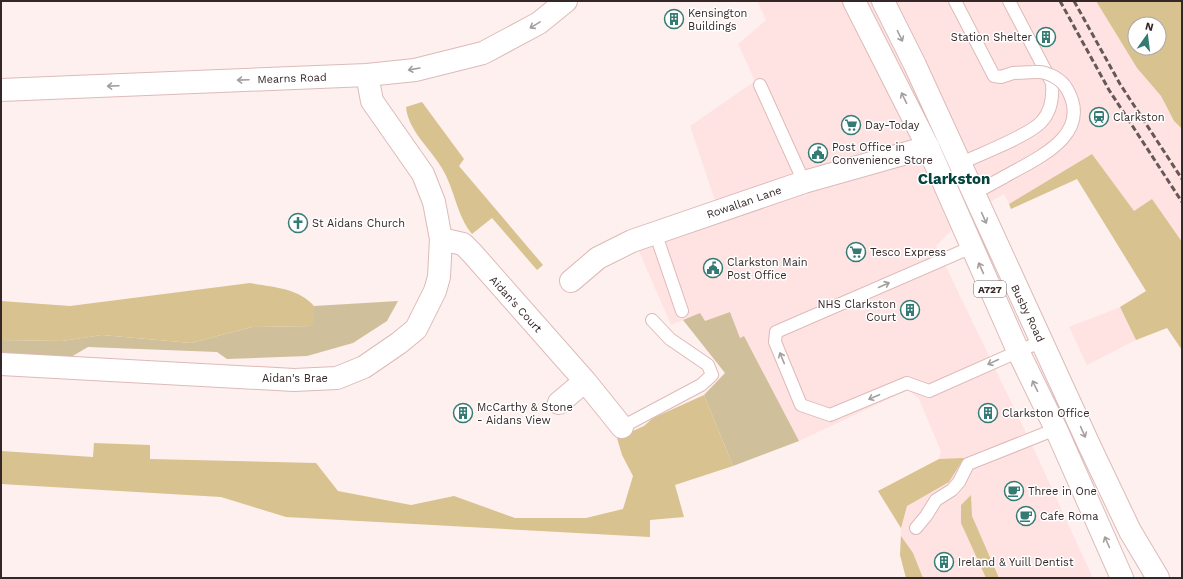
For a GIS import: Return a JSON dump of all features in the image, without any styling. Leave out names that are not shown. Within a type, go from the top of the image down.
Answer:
[{"type":"street","name":"Mearns Road","points":[[1,90],[368,75],[415,70],[483,53],[538,23],[566,1]]},
{"type":"street","name":"A727","points":[[854,1],[928,147],[1018,351],[1056,429],[1122,578]]},
{"type":"street","name":"Busby Road","points":[[883,1],[915,65],[959,164],[1130,530],[1158,578]]},
{"type":"street","name":"Aidan's Brae","points":[[1,364],[294,380],[337,378],[364,367],[416,329],[435,291],[439,277],[442,239],[434,202],[423,174],[372,100],[368,75]]},
{"type":"street","name":"Rowallan Lane","points":[[571,281],[598,258],[632,240],[804,182],[928,147]]},
{"type":"street","name":"Aidan's Court","points":[[442,239],[463,244],[472,253],[585,381],[622,427]]},
{"type":"street","points":[[559,403],[585,381]]},
{"type":"lane","points":[[955,1],[994,76],[1001,77],[1014,73],[1036,72],[1052,76],[1065,86],[1073,102],[1074,116],[1070,129],[1057,146],[973,194]]},
{"type":"lane","points":[[959,164],[1036,128],[1047,113],[1053,97],[1052,83],[1009,1]]},
{"type":"lane","points":[[760,85],[804,182]]},
{"type":"lane","points":[[655,232],[682,312]]},
{"type":"lane","points":[[972,247],[776,332],[775,342],[801,405],[830,415],[907,383],[929,391],[1042,341]]},
{"type":"lane","points":[[622,427],[701,385],[712,374],[708,365],[670,339],[652,320]]},
{"type":"lane","points":[[916,528],[936,500],[952,490],[968,464],[1056,429]]},
{"type":"shaded area","points":[[757,1],[1096,1],[1127,52],[1127,56],[1130,56],[1137,68],[1161,96],[1174,121],[1182,129],[1182,295],[1134,212],[1092,154],[1009,204],[1004,194],[965,217],[936,246],[1032,445],[1093,578],[906,578],[900,555],[901,528],[878,491],[939,459],[941,452],[919,399],[908,390],[799,441],[744,336],[740,338],[730,312],[704,322],[700,313],[671,325],[638,249],[718,202],[714,198],[690,126],[755,81],[738,44],[766,20]]},
{"type":"shaded area","points":[[1096,1],[1182,1],[1182,129],[1174,121],[1161,96],[1137,68],[1130,56],[1167,56],[1167,16],[1127,16],[1127,52]]},
{"type":"shaded area","points":[[422,102],[464,159],[459,166],[543,265],[537,270],[492,218],[472,234],[467,227],[443,170],[421,140],[408,116],[406,107]]},
{"type":"shaded area","points":[[1092,154],[1134,211],[1152,199],[1182,242],[1182,350],[1167,328],[1136,340],[1120,307],[1146,291],[1077,179],[1011,209],[1009,204]]},
{"type":"shaded area","points":[[250,283],[285,289],[301,295],[314,306],[314,326],[252,327],[191,343],[102,335],[62,341],[1,340],[1,301],[70,306]]},
{"type":"shaded area","points":[[398,301],[387,321],[353,343],[307,356],[227,359],[217,352],[88,347],[71,357],[1,354],[1,340],[62,341],[102,335],[191,343],[252,327],[313,326],[314,306]]},
{"type":"shaded area","points":[[1120,307],[1136,340],[1087,365],[1069,327]]},
{"type":"shaded area","points":[[730,312],[740,338],[744,336],[799,441],[733,466],[704,395],[725,373],[683,320],[700,313],[705,321]]},
{"type":"shaded area","points":[[704,395],[733,466],[675,485],[684,517],[650,520],[650,537],[286,517],[221,497],[1,484],[1,451],[93,457],[94,443],[150,445],[150,459],[316,463],[338,491],[411,505],[454,496],[515,518],[586,518],[623,509],[633,476],[622,455],[617,438],[644,426],[653,418]]},
{"type":"shaded area","points":[[964,458],[949,482],[907,506],[901,528],[878,491],[939,459]]},
{"type":"shaded area","points":[[971,495],[972,516],[999,578],[986,578],[961,523],[961,505]]},
{"type":"shaded area","points":[[901,536],[913,553],[923,578],[906,578],[900,555]]},
{"type":"railway","points":[[1060,1],[1109,90],[1182,202]]},
{"type":"railway","points":[[1074,1],[1120,84],[1182,179]]},
{"type":"place","name":"Kensington Buildings","points":[[674,19]]},
{"type":"place","name":"Station Shelter","points":[[1046,37]]},
{"type":"place","name":"Clarkston","points":[[1099,117]]},
{"type":"place","name":"Day-Today","points":[[851,125]]},
{"type":"place","name":"Post Office in Convenience Store","points":[[818,153]]},
{"type":"place","name":"St Aidans Church","points":[[298,223]]},
{"type":"place","name":"Tesco Express","points":[[856,252]]},
{"type":"place","name":"Clarkston Main Post Office","points":[[713,268]]},
{"type":"place","name":"NHS Clarkston Court","points":[[910,310]]},
{"type":"place","name":"McCarthy & Stone - Aidans View","points":[[463,413]]},
{"type":"place","name":"Clarkston Office","points":[[988,413]]},
{"type":"place","name":"Three in One","points":[[1014,491]]},
{"type":"place","name":"Cafe Roma","points":[[1026,516]]},
{"type":"place","name":"Ireland & Yuill Dentist","points":[[944,562]]},
{"type":"district","name":"Clarkston","points":[[954,179]]}]
